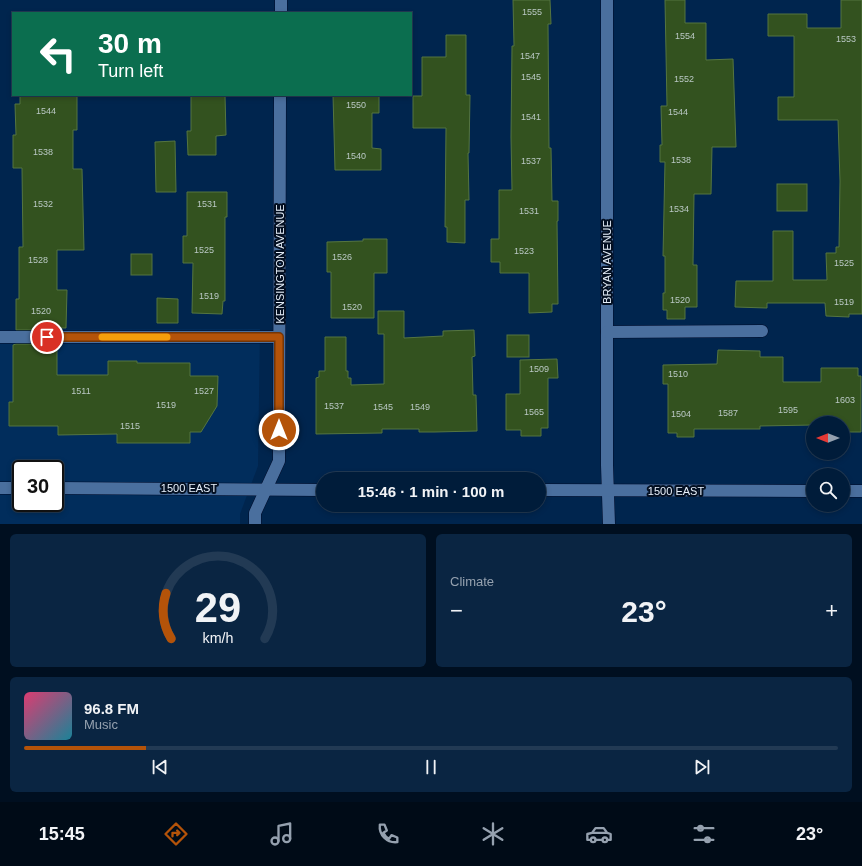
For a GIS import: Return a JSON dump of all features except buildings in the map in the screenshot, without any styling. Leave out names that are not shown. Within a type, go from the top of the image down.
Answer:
[{"type":"street","points":[[281,0],[281,12]]},
{"type":"street","name":"BRYAN AVENUE","points":[[607,0],[608,524]]},
{"type":"street","name":"KENSINGTON AVENUE","points":[[255,524],[255,513],[279,461],[280,96]]},
{"type":"street","points":[[607,332],[762,331]]},
{"type":"street","points":[[0,337],[279,337]]},
{"type":"street","points":[[0,488],[12,488]]},
{"type":"street","name":"1500 EAST","points":[[64,488],[316,490]]},
{"type":"street","name":"1500 EAST","points":[[546,490],[806,491]]},
{"type":"street","points":[[850,491],[862,491]]},
{"type":"shaded area","points":[[260,329],[258,466],[240,514],[240,524],[0,524],[0,330]]},
{"type":"slow traffic","points":[[102,337],[167,337]]},
{"type":"route","points":[[47,337],[279,337],[279,430]]}]
